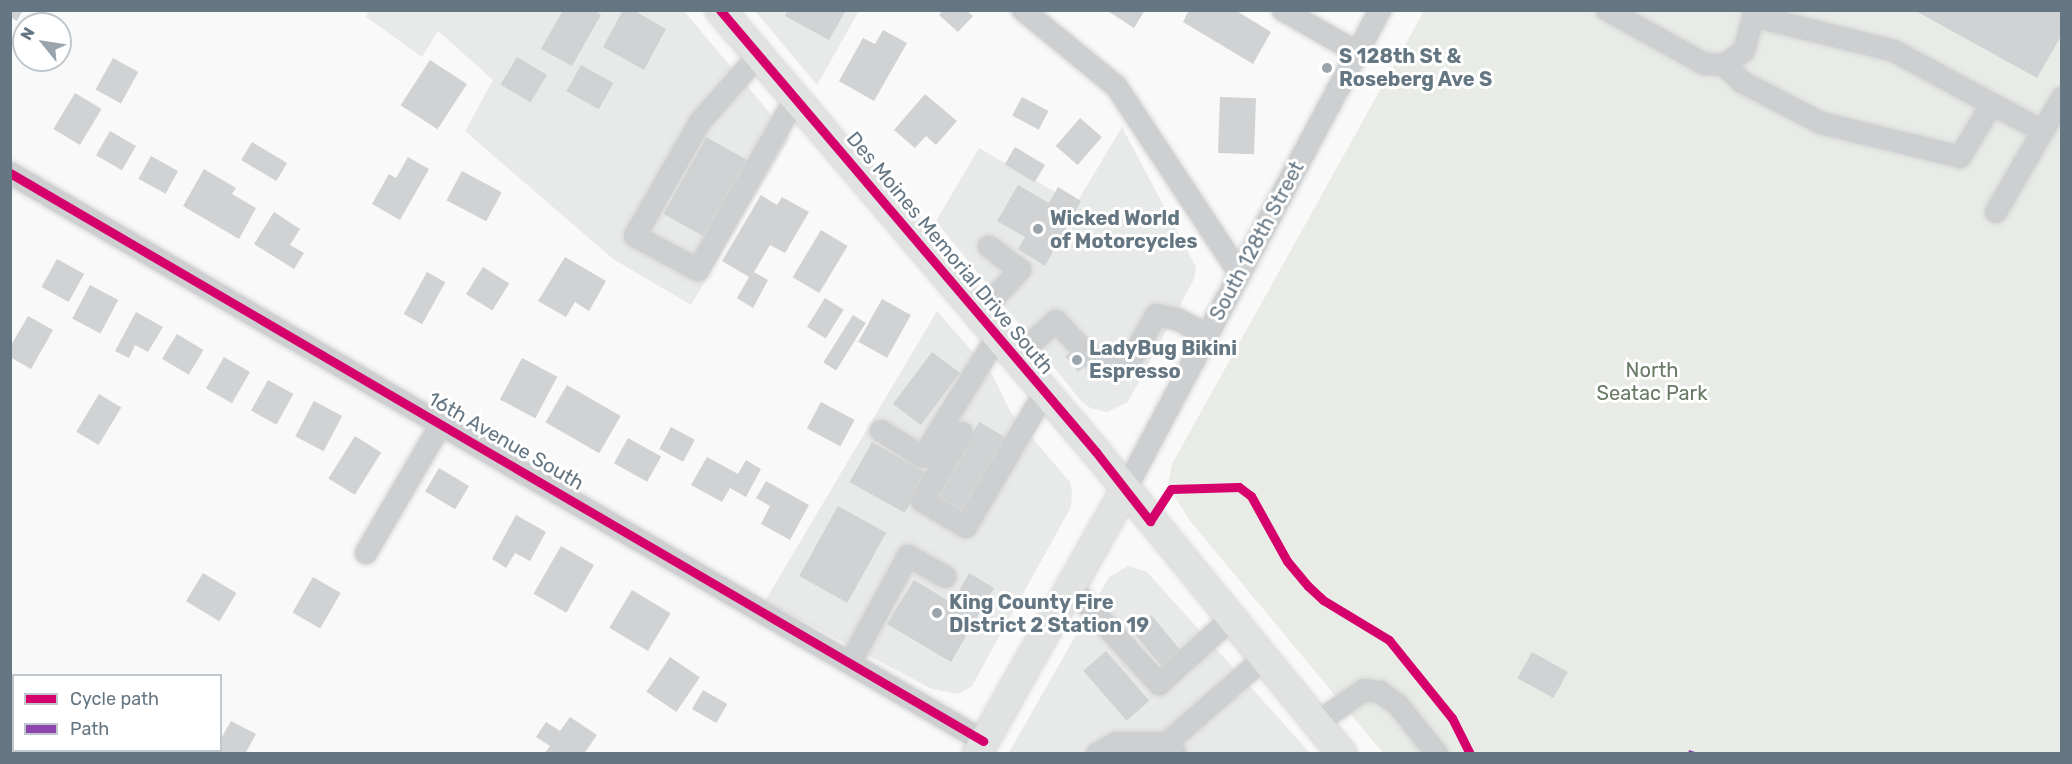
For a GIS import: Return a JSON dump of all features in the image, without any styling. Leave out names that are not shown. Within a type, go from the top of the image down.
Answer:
[{"type":"main road","name":"Des Moines Memorial Drive South","points":[[727,14],[758,56],[1044,392],[1342,753]]},
{"type":"main road","name":"South 128th Street","points":[[980,747],[1072,588],[1125,490]]},
{"type":"street","points":[[1023,10],[1116,87],[1240,274]]},
{"type":"street","points":[[1283,10],[1358,53]]},
{"type":"street","name":"South 128th Street","points":[[1125,490],[1380,10]]},
{"type":"street","points":[[1607,10],[1704,64],[1724,65],[1744,51],[1755,13],[1894,51],[2043,131]]},
{"type":"street","points":[[758,56],[700,122],[635,236],[698,270],[795,99]]},
{"type":"street","points":[[1724,65],[1742,82],[1821,123],[1960,157],[1992,104]]},
{"type":"street","points":[[1996,212],[2061,98]]},
{"type":"street","name":"16th Avenue South","points":[[10,173],[850,663],[980,747]]},
{"type":"street","points":[[978,315],[1020,270],[989,247]]},
{"type":"street","points":[[881,431],[923,457],[1006,347],[1056,321],[1088,355],[1116,368],[1130,362],[1156,315],[1177,319],[1207,334]]},
{"type":"street","points":[[962,433],[922,501],[966,527],[1044,392]]},
{"type":"street","points":[[366,553],[441,424]]},
{"type":"street","points":[[850,663],[908,556],[946,577]]},
{"type":"street","points":[[1072,588],[1159,684],[1231,619]]},
{"type":"street","points":[[1097,753],[1116,743],[1171,748],[1263,659]]},
{"type":"street","points":[[1317,723],[1364,690],[1380,692],[1398,705],[1437,753]]},
{"type":"shaded area","points":[[369,10],[684,11],[790,137],[691,305],[613,259],[465,131],[493,80],[438,31],[422,57],[366,17]]},
{"type":"shaded area","points":[[755,11],[859,11],[817,85]]},
{"type":"shaded area","points":[[1122,127],[1196,267],[1194,279],[1128,402],[1107,412],[1090,408],[1081,401],[936,221],[979,148],[1076,204]]},
{"type":"shaded area","points":[[937,311],[992,374],[1011,413],[1070,482],[1072,491],[1071,507],[972,686],[958,694],[932,689],[765,601]]},
{"type":"shaded area","points":[[1128,566],[1147,572],[1310,753],[1008,754],[1109,577]]},
{"type":"green space","name":"North Seatac Park","points":[[1424,11],[2061,11],[2061,753],[1383,753],[1190,521],[1168,486],[1172,464]]},
{"type":"building","points":[[10,10],[23,10],[12,12],[12,18]]},
{"type":"building","points":[[563,10],[594,10],[601,15],[572,66],[541,49]]},
{"type":"building","points":[[623,10],[633,10],[666,29],[644,70],[603,47]]},
{"type":"building","points":[[788,10],[846,10],[829,40],[785,16]]},
{"type":"building","points":[[943,10],[966,10],[973,16],[958,32],[939,15]]},
{"type":"building","points":[[1106,10],[1145,10],[1134,28]]},
{"type":"building","points":[[1189,10],[1235,10],[1271,32],[1253,64],[1183,22]]},
{"type":"building","points":[[1914,10],[2062,10],[2062,34],[2037,78]]},
{"type":"building","points":[[883,30],[907,43],[874,101],[839,81],[863,38],[875,44]]},
{"type":"building","points":[[517,57],[547,75],[531,102],[501,84]]},
{"type":"building","points":[[113,58],[138,72],[121,104],[96,89]]},
{"type":"building","points":[[430,60],[467,84],[437,129],[401,105]]},
{"type":"building","points":[[581,65],[613,83],[599,109],[566,91]]},
{"type":"building","points":[[75,93],[102,109],[80,145],[53,129]]},
{"type":"building","points":[[925,94],[957,121],[936,145],[926,136],[915,148],[894,130]]},
{"type":"building","points":[[1022,97],[1048,111],[1039,130],[1012,116]]},
{"type":"building","points":[[1220,97],[1256,98],[1254,154],[1218,153]]},
{"type":"building","points":[[1080,118],[1102,137],[1078,165],[1056,146]]},
{"type":"building","points":[[110,131],[136,146],[122,170],[96,155]]},
{"type":"building","points":[[706,137],[756,165],[713,242],[663,214]]},
{"type":"building","points":[[252,142],[287,163],[276,181],[241,160]]},
{"type":"building","points":[[1015,147],[1045,165],[1035,182],[1005,164]]},
{"type":"building","points":[[151,156],[178,171],[166,194],[138,179]]},
{"type":"building","points":[[408,157],[429,169],[400,220],[372,204],[389,174],[396,178]]},
{"type":"building","points":[[204,169],[236,188],[232,194],[256,208],[239,239],[183,206]]},
{"type":"building","points":[[462,171],[502,192],[486,221],[447,200]]},
{"type":"building","name":"Wicked World of Motorcycles","points":[[1018,185],[1049,203],[1058,187],[1081,201],[1045,266],[1018,249],[1025,237],[997,221]]},
{"type":"building","points":[[761,195],[777,205],[782,197],[809,212],[785,253],[770,245],[754,272],[768,280],[753,308],[737,298],[749,277],[722,261]]},
{"type":"building","points":[[274,212],[300,229],[290,245],[304,253],[294,269],[254,244]]},
{"type":"building","points":[[821,230],[848,246],[819,293],[793,277]]},
{"type":"building","points":[[565,257],[606,281],[589,311],[575,302],[566,317],[538,301]]},
{"type":"building","points":[[57,259],[84,274],[69,302],[41,287]]},
{"type":"building","points":[[483,267],[509,283],[492,311],[466,294]]},
{"type":"building","points":[[427,272],[445,282],[422,324],[404,314]]},
{"type":"building","points":[[90,285],[118,300],[100,334],[72,319]]},
{"type":"building","points":[[825,298],[844,310],[826,338],[807,327]]},
{"type":"building","points":[[882,299],[911,315],[887,358],[858,342]]},
{"type":"building","points":[[136,312],[163,327],[148,352],[135,345],[129,358],[115,351]]},
{"type":"building","points":[[853,315],[866,323],[836,370],[823,362]]},
{"type":"building","points":[[28,316],[53,330],[31,369],[10,357],[10,347]]},
{"type":"building","points":[[177,334],[204,350],[189,375],[162,359]]},
{"type":"building","name":"LadyBug Bikini Espresso","points":[[1075,348],[1088,363],[1078,372],[1065,357]]},
{"type":"building","points":[[932,352],[960,373],[921,425],[893,404]]},
{"type":"building","points":[[224,357],[250,372],[232,403],[206,388]]},
{"type":"building","points":[[522,358],[557,377],[535,418],[500,399]]},
{"type":"building","points":[[268,380],[293,394],[276,425],[251,411]]},
{"type":"building","points":[[567,385],[621,416],[599,453],[546,422]]},
{"type":"building","points":[[99,394],[121,407],[99,445],[76,432]]},
{"type":"building","points":[[314,401],[342,416],[323,451],[295,436]]},
{"type":"building","points":[[821,402],[855,420],[840,446],[807,428]]},
{"type":"building","points":[[979,422],[1008,439],[965,513],[936,496]]},
{"type":"building","points":[[671,427],[695,440],[683,462],[659,449]]},
{"type":"building","points":[[355,436],[381,452],[355,495],[329,478]]},
{"type":"building","points":[[628,438],[661,456],[647,482],[614,463]]},
{"type":"building","points":[[872,442],[927,473],[905,513],[850,482]]},
{"type":"building","points":[[707,457],[738,474],[746,460],[761,469],[746,497],[730,488],[722,502],[691,485]]},
{"type":"building","points":[[439,468],[469,486],[455,509],[425,491]]},
{"type":"building","points":[[766,481],[809,505],[790,540],[761,524],[770,506],[756,498]]},
{"type":"building","points":[[838,506],[886,533],[847,603],[799,576]]},
{"type":"building","points":[[516,515],[546,532],[530,561],[515,553],[506,568],[492,559]]},
{"type":"building","points":[[561,546],[594,565],[566,613],[534,594]]},
{"type":"building","points":[[203,573],[236,593],[219,621],[186,601]]},
{"type":"building","name":"King County Fire DIstrict 2 Station 19","points":[[969,573],[994,588],[951,662],[887,624],[914,580],[952,603]]},
{"type":"building","points":[[313,577],[341,593],[320,629],[292,613]]},
{"type":"building","points":[[632,590],[671,613],[648,651],[609,628]]},
{"type":"building","points":[[1151,615],[1186,656],[1167,672],[1132,631]]},
{"type":"building","points":[[1106,651],[1149,701],[1127,720],[1083,671]]},
{"type":"building","points":[[1532,652],[1568,672],[1553,698],[1517,678]]},
{"type":"building","points":[[670,657],[700,677],[676,712],[647,692]]},
{"type":"building","points":[[703,690],[727,704],[716,723],[692,709]]},
{"type":"building","points":[[570,717],[597,735],[584,754],[544,754],[550,746],[536,737],[546,722],[560,731]]},
{"type":"building","points":[[231,721],[256,734],[245,754],[213,754],[222,752],[222,737]]},
{"type":"cycle path","points":[[720,10],[1096,452],[1150,521],[1171,489],[1239,487],[1251,496],[1287,561],[1308,586],[1323,600],[1389,640],[1452,718],[1470,754]]},
{"type":"cycle path","points":[[10,173],[983,741]]},
{"type":"place","name":"S 128th St & Roseberg Ave S","points":[[1327,68]]},
{"type":"place","name":"Wicked World of Motorcycles","points":[[1038,229]]},
{"type":"place","name":"LadyBug Bikini Espresso","points":[[1077,360]]},
{"type":"place","name":"King County Fire DIstrict 2 Station 19","points":[[937,613]]}]
